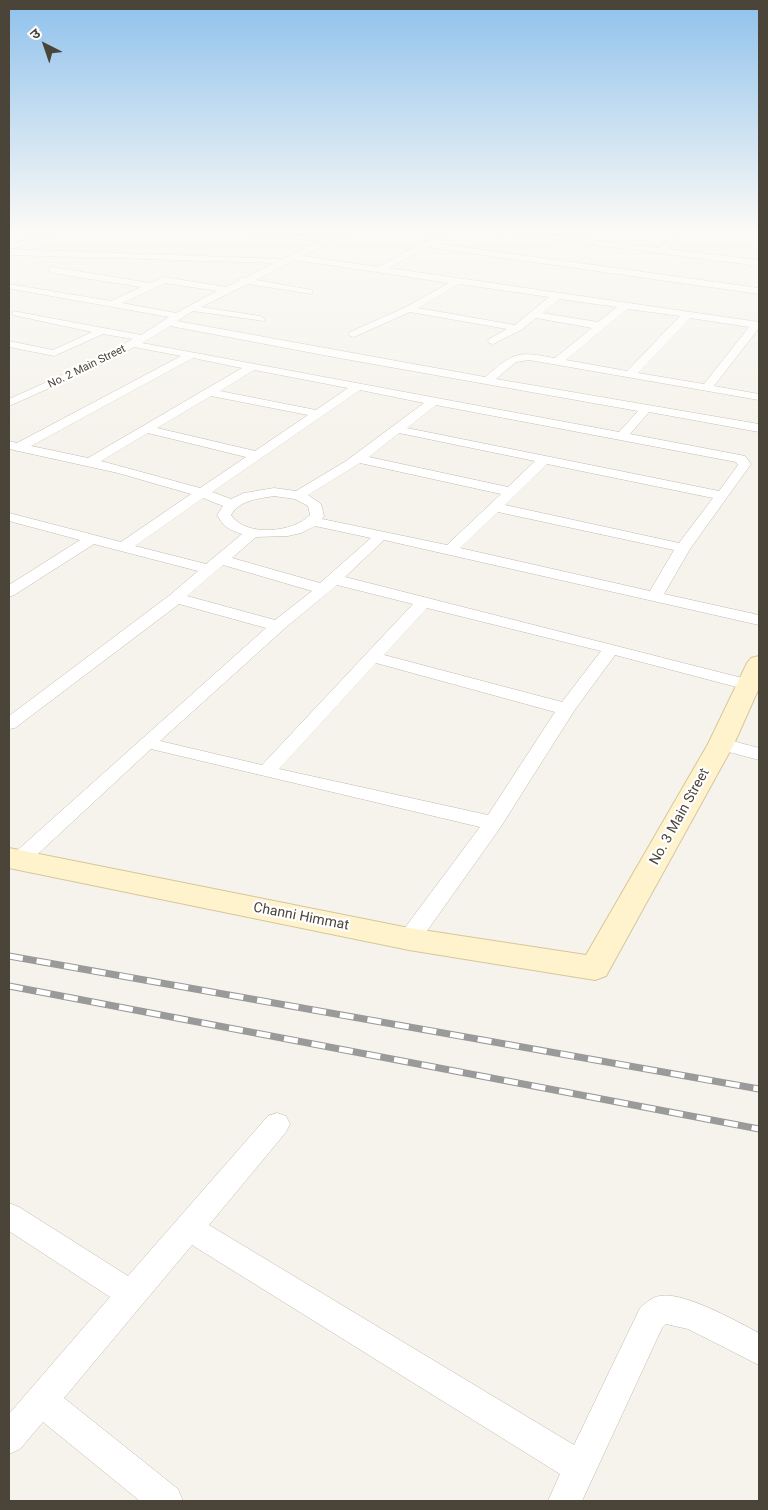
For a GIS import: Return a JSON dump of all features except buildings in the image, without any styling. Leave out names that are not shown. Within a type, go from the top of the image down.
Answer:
[{"type":"street","points":[[12,315],[47,300]]},
{"type":"street","points":[[96,300],[339,355],[759,428]]},
{"type":"street","points":[[114,304],[121,300]]},
{"type":"street","name":"No. 2 Main Street","points":[[11,402],[94,365],[205,300]]},
{"type":"street","points":[[354,334],[423,300]]},
{"type":"street","points":[[493,341],[517,328],[552,300]]},
{"type":"street","points":[[591,300],[758,324]]},
{"type":"street","points":[[557,362],[625,305]]},
{"type":"street","points":[[191,308],[260,319]]},
{"type":"street","points":[[409,308],[517,328]]},
{"type":"street","points":[[630,374],[688,314]]},
{"type":"street","points":[[12,315],[102,331],[191,355],[740,459],[745,464],[743,468],[684,548],[655,596]]},
{"type":"street","points":[[535,315],[601,326]]},
{"type":"street","points":[[707,387],[758,324]]},
{"type":"street","points":[[12,347],[54,353],[102,331]]},
{"type":"street","points":[[14,446],[191,355]]},
{"type":"street","points":[[307,377],[339,355]]},
{"type":"street","points":[[488,380],[513,358],[529,357],[759,397]]},
{"type":"street","points":[[89,463],[252,367]]},
{"type":"street","points":[[123,547],[356,387]]},
{"type":"street","points":[[210,392],[318,414]]},
{"type":"street","points":[[298,495],[330,479],[359,459],[432,402]]},
{"type":"street","points":[[621,437],[648,408]]},
{"type":"street","points":[[145,429],[255,455]]},
{"type":"street","points":[[396,429],[543,461],[721,496]]},
{"type":"street","points":[[14,446],[202,492],[231,504]]},
{"type":"street","points":[[359,459],[510,492]]},
{"type":"street","points":[[450,550],[543,461]]},
{"type":"street","points":[[274,492],[298,495],[314,504],[317,516],[304,527],[280,533],[252,533],[232,526],[224,515],[231,504],[249,496],[274,492]]},
{"type":"street","points":[[496,507],[684,548]]},
{"type":"street","points":[[9,517],[123,547],[423,603],[611,648],[754,674]]},
{"type":"street","points":[[313,521],[759,620]]},
{"type":"street","points":[[9,724],[176,598],[217,565],[252,533]]},
{"type":"street","points":[[14,859],[382,535]]},
{"type":"street","points":[[13,585],[93,538]]},
{"type":"street","points":[[176,598],[278,626]]},
{"type":"street","points":[[266,772],[423,603]]},
{"type":"street","points":[[409,939],[493,823],[566,709],[611,648]]},
{"type":"street","points":[[373,657],[566,709]]},
{"type":"street","name":"No. 3 Main Street","points":[[595,968],[721,744],[754,674]]},
{"type":"street","points":[[146,742],[266,772],[493,823]]},
{"type":"street","points":[[721,744],[759,754]]},
{"type":"street","name":"Channi Himmat","points":[[14,859],[409,939],[595,968]]},
{"type":"street","points":[[9,1438],[277,1124]]},
{"type":"street","points":[[9,1216],[132,1295]]},
{"type":"street","points":[[189,1228],[580,1468]]},
{"type":"street","points":[[565,1501],[651,1318],[660,1310],[673,1309],[689,1314],[759,1350]]},
{"type":"street","points":[[41,1400],[166,1501]]},
{"type":"railway","points":[[9,956],[759,1089]]},
{"type":"railway","points":[[9,986],[759,1129]]}]
